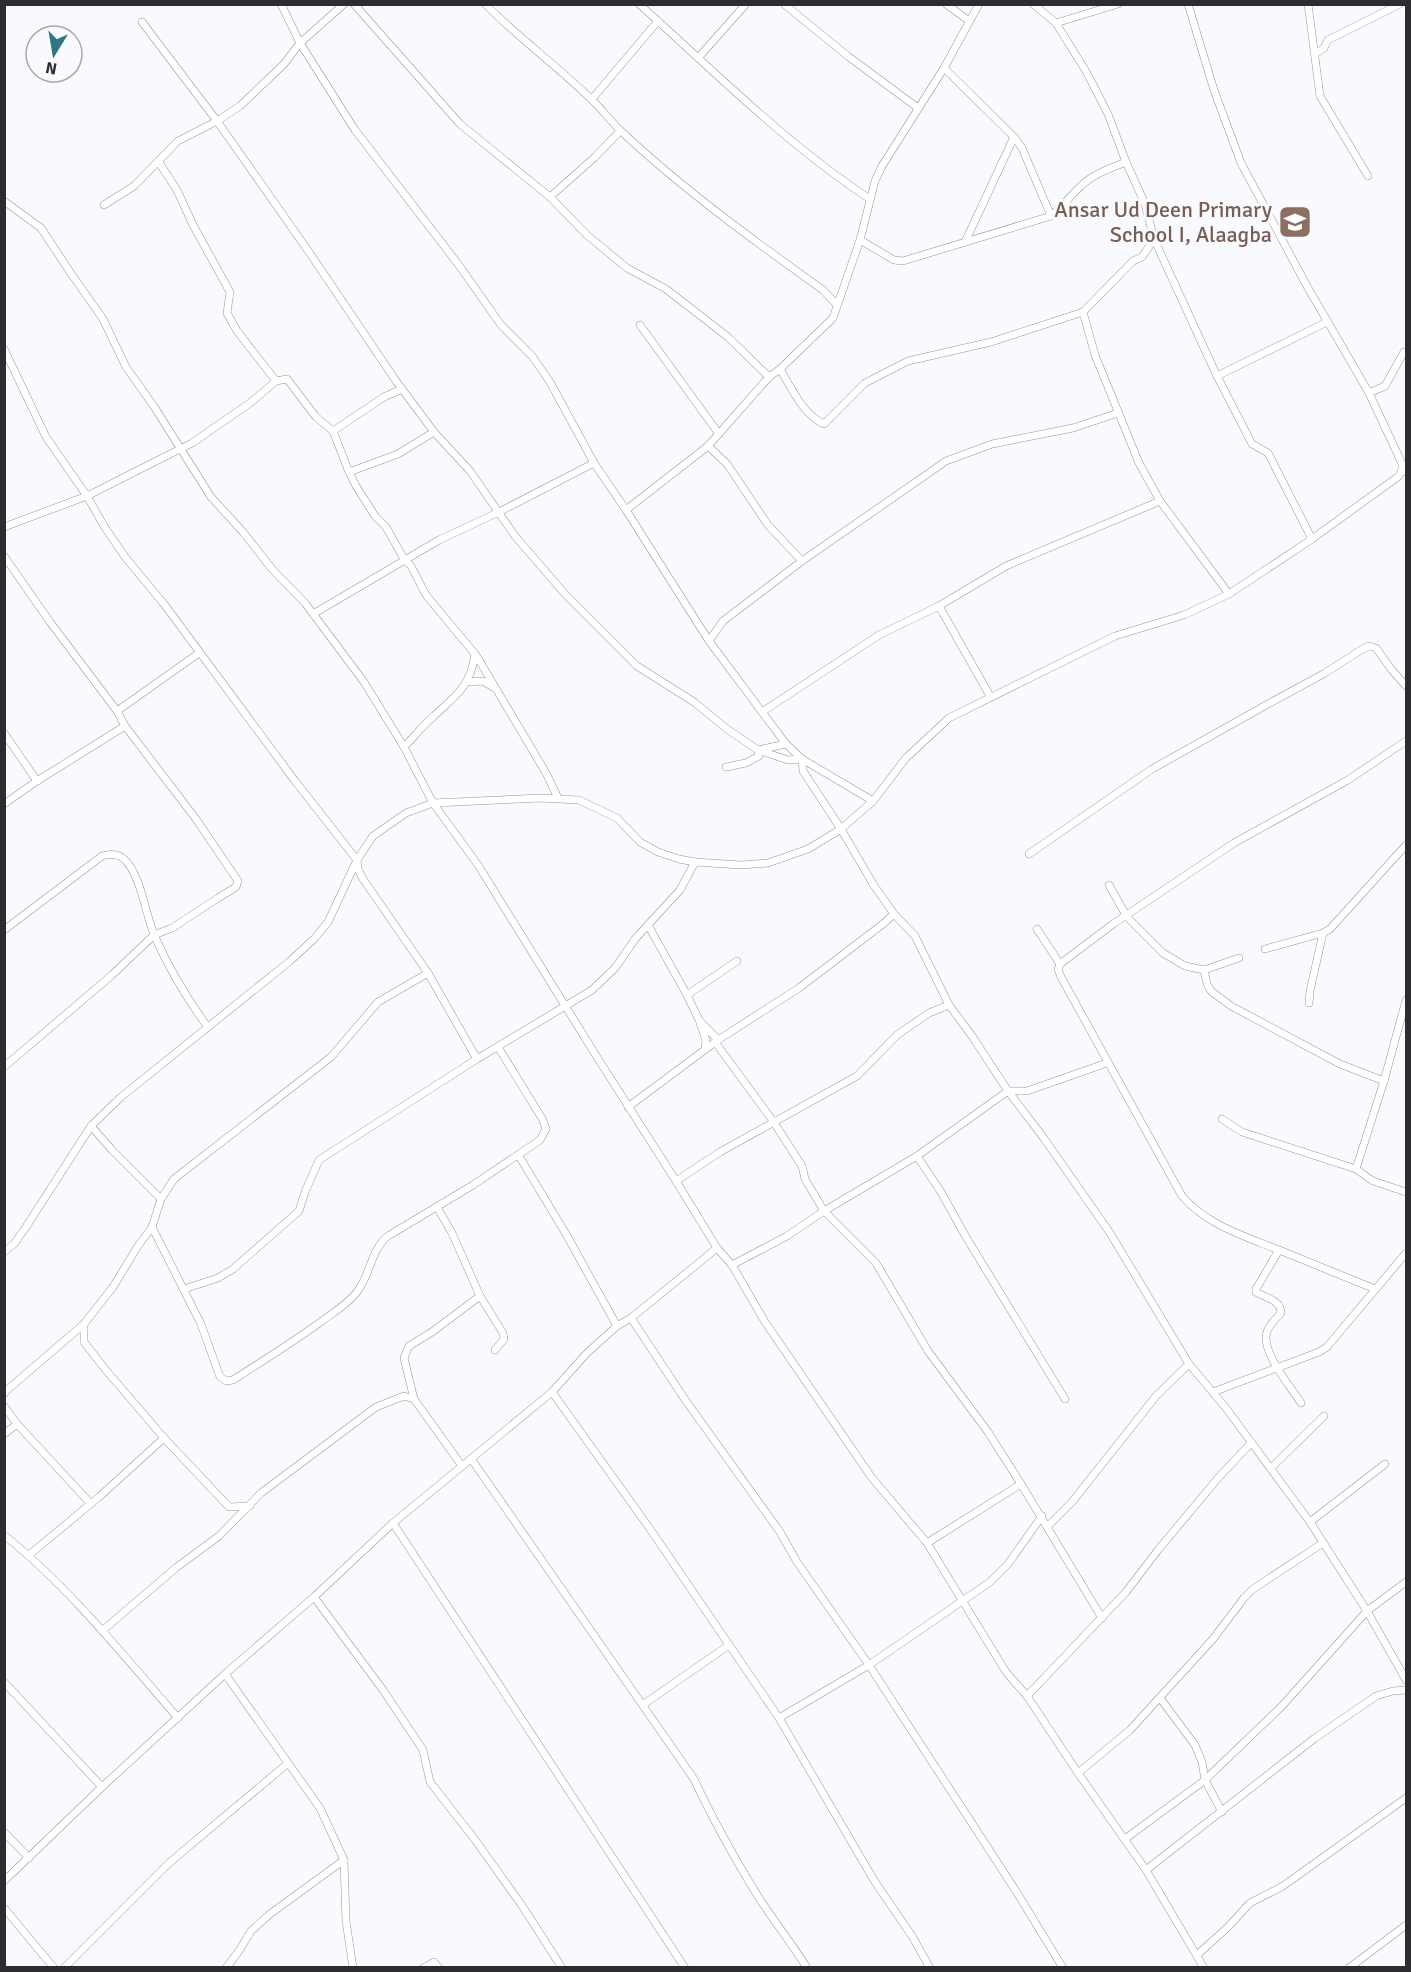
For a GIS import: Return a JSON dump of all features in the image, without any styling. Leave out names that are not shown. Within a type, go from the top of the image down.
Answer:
[{"type":"street","points":[[281,4],[300,43],[356,130],[458,264],[501,325],[532,356],[550,382],[594,463],[709,641],[786,744],[802,759],[873,801]]},
{"type":"street","points":[[104,205],[134,186],[178,141],[217,122],[240,106],[284,64],[300,43],[344,4]]},
{"type":"street","points":[[354,4],[460,124],[550,197],[587,236],[627,268],[666,289],[728,337],[769,377]]},
{"type":"street","points":[[485,4],[592,99],[620,131],[715,212],[823,290],[837,305]]},
{"type":"street","points":[[639,4],[770,122],[870,199]]},
{"type":"street","points":[[698,58],[746,4]]},
{"type":"street","points":[[784,4],[849,57],[918,108]]},
{"type":"street","points":[[946,4],[969,21]]},
{"type":"street","points":[[626,510],[708,446],[769,377],[833,318],[860,240],[875,181],[882,166],[944,68],[979,4]]},
{"type":"street","points":[[1033,4],[1056,22],[1087,73],[1108,114],[1145,204],[1154,238],[1217,376],[1252,444],[1268,453],[1312,539]]},
{"type":"street","points":[[1056,22],[1118,4]]},
{"type":"street","points":[[4,1252],[14,1244],[26,1227],[91,1126],[121,1096],[290,961],[314,939],[328,922],[357,860],[373,836],[406,813],[433,803],[558,798],[579,800],[617,818],[640,842],[658,852],[679,859],[741,865],[768,863],[808,849],[841,829],[873,801],[906,758],[950,718],[990,696],[1115,636],[1184,615],[1229,594],[1312,539],[1399,476],[1406,468],[1369,393],[1327,322],[1241,163],[1214,90],[1188,4]]},
{"type":"street","points":[[1308,4],[1320,96],[1368,176]]},
{"type":"street","points":[[1313,38],[1328,40],[1400,4]]},
{"type":"street","points":[[592,99],[658,21]]},
{"type":"street","points":[[142,22],[217,122],[402,389],[434,432],[470,471],[514,536],[558,587],[638,666],[694,702],[727,729],[758,750],[788,760],[802,759]]},
{"type":"street","points":[[1315,54],[1324,48],[1328,40]]},
{"type":"street","points":[[944,68],[1014,137],[1022,148],[1051,216]]},
{"type":"street","points":[[550,197],[596,157],[620,131]]},
{"type":"street","points":[[966,240],[1014,137]]},
{"type":"street","points":[[158,161],[177,190],[193,225],[230,292],[227,313],[237,331],[276,381]]},
{"type":"street","points":[[860,240],[894,260],[903,261],[1051,216],[1082,184],[1105,170],[1126,162]]},
{"type":"street","points":[[4,201],[41,228],[103,319],[126,367],[211,496],[313,614],[364,682],[404,747],[433,803],[478,865],[717,1248],[732,1265],[765,1322],[872,1478],[927,1543],[1006,1672],[1027,1696],[1146,1870],[1204,1968]]},
{"type":"street","points":[[780,369],[801,404],[824,424],[865,383],[908,360],[991,342],[1083,312],[1133,261],[1142,257],[1154,238]]},
{"type":"street","points":[[1083,312],[1095,354],[1139,463],[1160,501],[1229,594]]},
{"type":"street","points":[[1217,376],[1327,322]]},
{"type":"street","points":[[640,324],[719,434]]},
{"type":"street","points":[[4,349],[46,437],[87,496],[104,526],[125,557],[164,604],[295,781],[357,860],[363,879],[428,973],[477,1059]]},
{"type":"street","points":[[1369,393],[1385,386],[1404,352]]},
{"type":"street","points":[[4,526],[87,496],[181,448],[250,403],[276,381],[287,380],[316,417],[333,431],[356,486],[375,516],[386,527],[426,595],[475,654],[546,773],[558,798]]},
{"type":"street","points":[[333,431],[384,396],[402,389]]},
{"type":"street","points":[[709,641],[723,621],[802,561],[946,461],[992,444],[1073,429],[1118,413]]},
{"type":"street","points":[[349,472],[398,454],[434,432]]},
{"type":"street","points":[[708,446],[728,464],[768,525],[802,561]]},
{"type":"street","points":[[313,614],[439,540],[594,463]]},
{"type":"street","points":[[762,712],[879,635],[939,606],[1006,566],[1160,501]]},
{"type":"street","points":[[4,556],[117,711],[125,726],[196,819],[238,881],[236,887],[172,928],[154,935],[112,975],[4,1066]]},
{"type":"street","points":[[939,606],[990,696]]},
{"type":"street","points":[[1029,854],[1152,769],[1325,674],[1366,647],[1376,648],[1407,686]]},
{"type":"street","points":[[117,711],[199,653]]},
{"type":"street","points":[[404,747],[455,698],[467,682],[475,654]]},
{"type":"street","points":[[467,682],[483,681],[495,688]]},
{"type":"street","points":[[4,804],[125,726]]},
{"type":"street","points":[[4,733],[37,781]]},
{"type":"street","points":[[1375,1289],[1220,1225],[1199,1214],[1182,1196],[1107,1063],[1058,969],[1060,964],[1087,942],[1234,843],[1348,780],[1407,741]]},
{"type":"street","points":[[758,750],[786,744]]},
{"type":"street","points":[[726,767],[755,760],[759,756],[758,750]]},
{"type":"street","points":[[802,759],[803,771],[873,884],[894,914],[915,936],[949,1005],[1110,1233],[1189,1364],[1213,1392],[1310,1522],[1367,1611],[1407,1680]]},
{"type":"street","points":[[1265,949],[1330,929],[1407,845]]},
{"type":"street","points":[[4,930],[102,856],[109,854],[119,856],[126,860],[142,892],[154,935],[196,1011],[207,1026]]},
{"type":"street","points":[[184,1289],[218,1278],[233,1269],[300,1211],[305,1192],[319,1160],[477,1059],[592,990],[616,967],[635,939],[680,890],[695,862]]},
{"type":"street","points":[[1109,885],[1127,916],[1162,953],[1185,966],[1204,970],[1239,958]]},
{"type":"street","points":[[628,1107],[716,1041],[799,988],[894,914]]},
{"type":"street","points":[[648,925],[699,1020],[705,1040],[704,1050]]},
{"type":"street","points":[[1037,929],[1060,964]]},
{"type":"street","points":[[1309,1003],[1311,982],[1323,933]]},
{"type":"street","points":[[687,995],[737,961]]},
{"type":"street","points":[[1204,970],[1211,991],[1231,1006],[1340,1064],[1384,1081]]},
{"type":"street","points":[[4,1394],[84,1324],[113,1287],[152,1227],[161,1199],[174,1179],[331,1057],[378,1002],[428,973]]},
{"type":"street","points":[[1356,1169],[1407,1000]]},
{"type":"street","points":[[676,1180],[773,1121],[857,1076],[897,1035],[929,1013],[949,1005]]},
{"type":"street","points":[[699,1020],[773,1121],[802,1166],[805,1179],[824,1211],[876,1263],[928,1351],[988,1432],[1042,1516],[1102,1618]]},
{"type":"street","points":[[152,1227],[201,1324],[220,1377],[226,1381],[233,1380],[347,1303],[358,1292],[374,1252],[388,1236],[519,1156],[540,1140],[546,1129],[543,1120],[498,1047]]},
{"type":"street","points":[[732,1265],[787,1236],[824,1211],[917,1156],[1008,1091],[1027,1091],[1107,1063]]},
{"type":"street","points":[[1222,1119],[1242,1132],[1356,1169],[1373,1180],[1407,1192]]},
{"type":"street","points":[[91,1126],[161,1199]]},
{"type":"street","points":[[519,1156],[617,1326]]},
{"type":"street","points":[[917,1156],[1065,1399]]},
{"type":"street","points":[[437,1207],[452,1233],[480,1296],[503,1333],[504,1339],[495,1350]]},
{"type":"street","points":[[4,1881],[102,1787],[393,1523],[552,1392],[586,1353],[617,1326],[632,1318],[717,1248]]},
{"type":"street","points":[[1279,1250],[1256,1289],[1258,1294],[1275,1301],[1281,1307],[1281,1313],[1266,1333],[1266,1346],[1278,1369],[1301,1403]]},
{"type":"street","points":[[1213,1392],[1308,1358],[1327,1347],[1407,1253]]},
{"type":"street","points":[[462,1466],[414,1399],[404,1358],[409,1346],[480,1296]]},
{"type":"street","points":[[632,1318],[686,1401],[780,1532],[797,1562],[869,1665],[1016,1891],[1063,1968]]},
{"type":"street","points":[[84,1324],[84,1342],[164,1438],[229,1507],[232,1523]]},
{"type":"street","points":[[68,1338],[84,1342]]},
{"type":"street","points":[[1048,1526],[1072,1502],[1156,1396],[1189,1364]]},
{"type":"street","points":[[552,1392],[648,1526],[779,1718],[930,1968]]},
{"type":"street","points":[[102,1631],[232,1523],[261,1493],[376,1407],[404,1396],[414,1399]]},
{"type":"street","points":[[4,1406],[17,1424],[90,1503]]},
{"type":"street","points":[[1271,1468],[1324,1416]]},
{"type":"street","points":[[4,1434],[17,1424]]},
{"type":"street","points":[[29,1555],[99,1497],[164,1438]]},
{"type":"street","points":[[1027,1696],[1126,1592],[1219,1477],[1251,1443]]},
{"type":"street","points":[[472,1460],[644,1704],[694,1779],[711,1817],[761,1900],[807,1968]]},
{"type":"street","points":[[1310,1522],[1385,1464]]},
{"type":"street","points":[[927,1543],[1021,1484]]},
{"type":"street","points":[[229,1507],[250,1506]]},
{"type":"street","points":[[779,1718],[869,1665],[990,1581],[1008,1564],[1042,1516]]},
{"type":"street","points":[[393,1523],[685,1968]]},
{"type":"street","points":[[4,1535],[29,1555],[102,1631],[178,1718]]},
{"type":"street","points":[[1078,1773],[1130,1730],[1213,1640],[1253,1589],[1323,1543]]},
{"type":"street","points":[[1125,1839],[1205,1780],[1282,1706],[1367,1611],[1407,1582]]},
{"type":"street","points":[[314,1597],[383,1690],[423,1750],[430,1782],[523,1907],[562,1968]]},
{"type":"street","points":[[644,1704],[729,1645]]},
{"type":"street","points":[[225,1674],[320,1808],[344,1860],[346,1921],[353,1968]]},
{"type":"street","points":[[4,1682],[102,1787]]},
{"type":"street","points":[[1146,1870],[1315,1738],[1377,1696],[1407,1690]]},
{"type":"street","points":[[1160,1698],[1195,1745],[1202,1762],[1205,1780],[1222,1812]]},
{"type":"street","points":[[64,1968],[169,1863],[287,1764]]},
{"type":"street","points":[[1197,1955],[1228,1928],[1250,1902],[1283,1886],[1407,1798]]},
{"type":"street","points":[[4,1832],[28,1858]]},
{"type":"street","points":[[226,1968],[251,1931],[270,1914],[344,1860]]},
{"type":"street","points":[[4,1908],[54,1968]]},
{"type":"street","points":[[1349,1968],[1407,1925]]},
{"type":"street","points":[[423,1968],[434,1962],[439,1968]]},
{"type":"place","name":"Ansar Ud Deen Primary School I, Alaagba","points":[[1295,222]]}]
